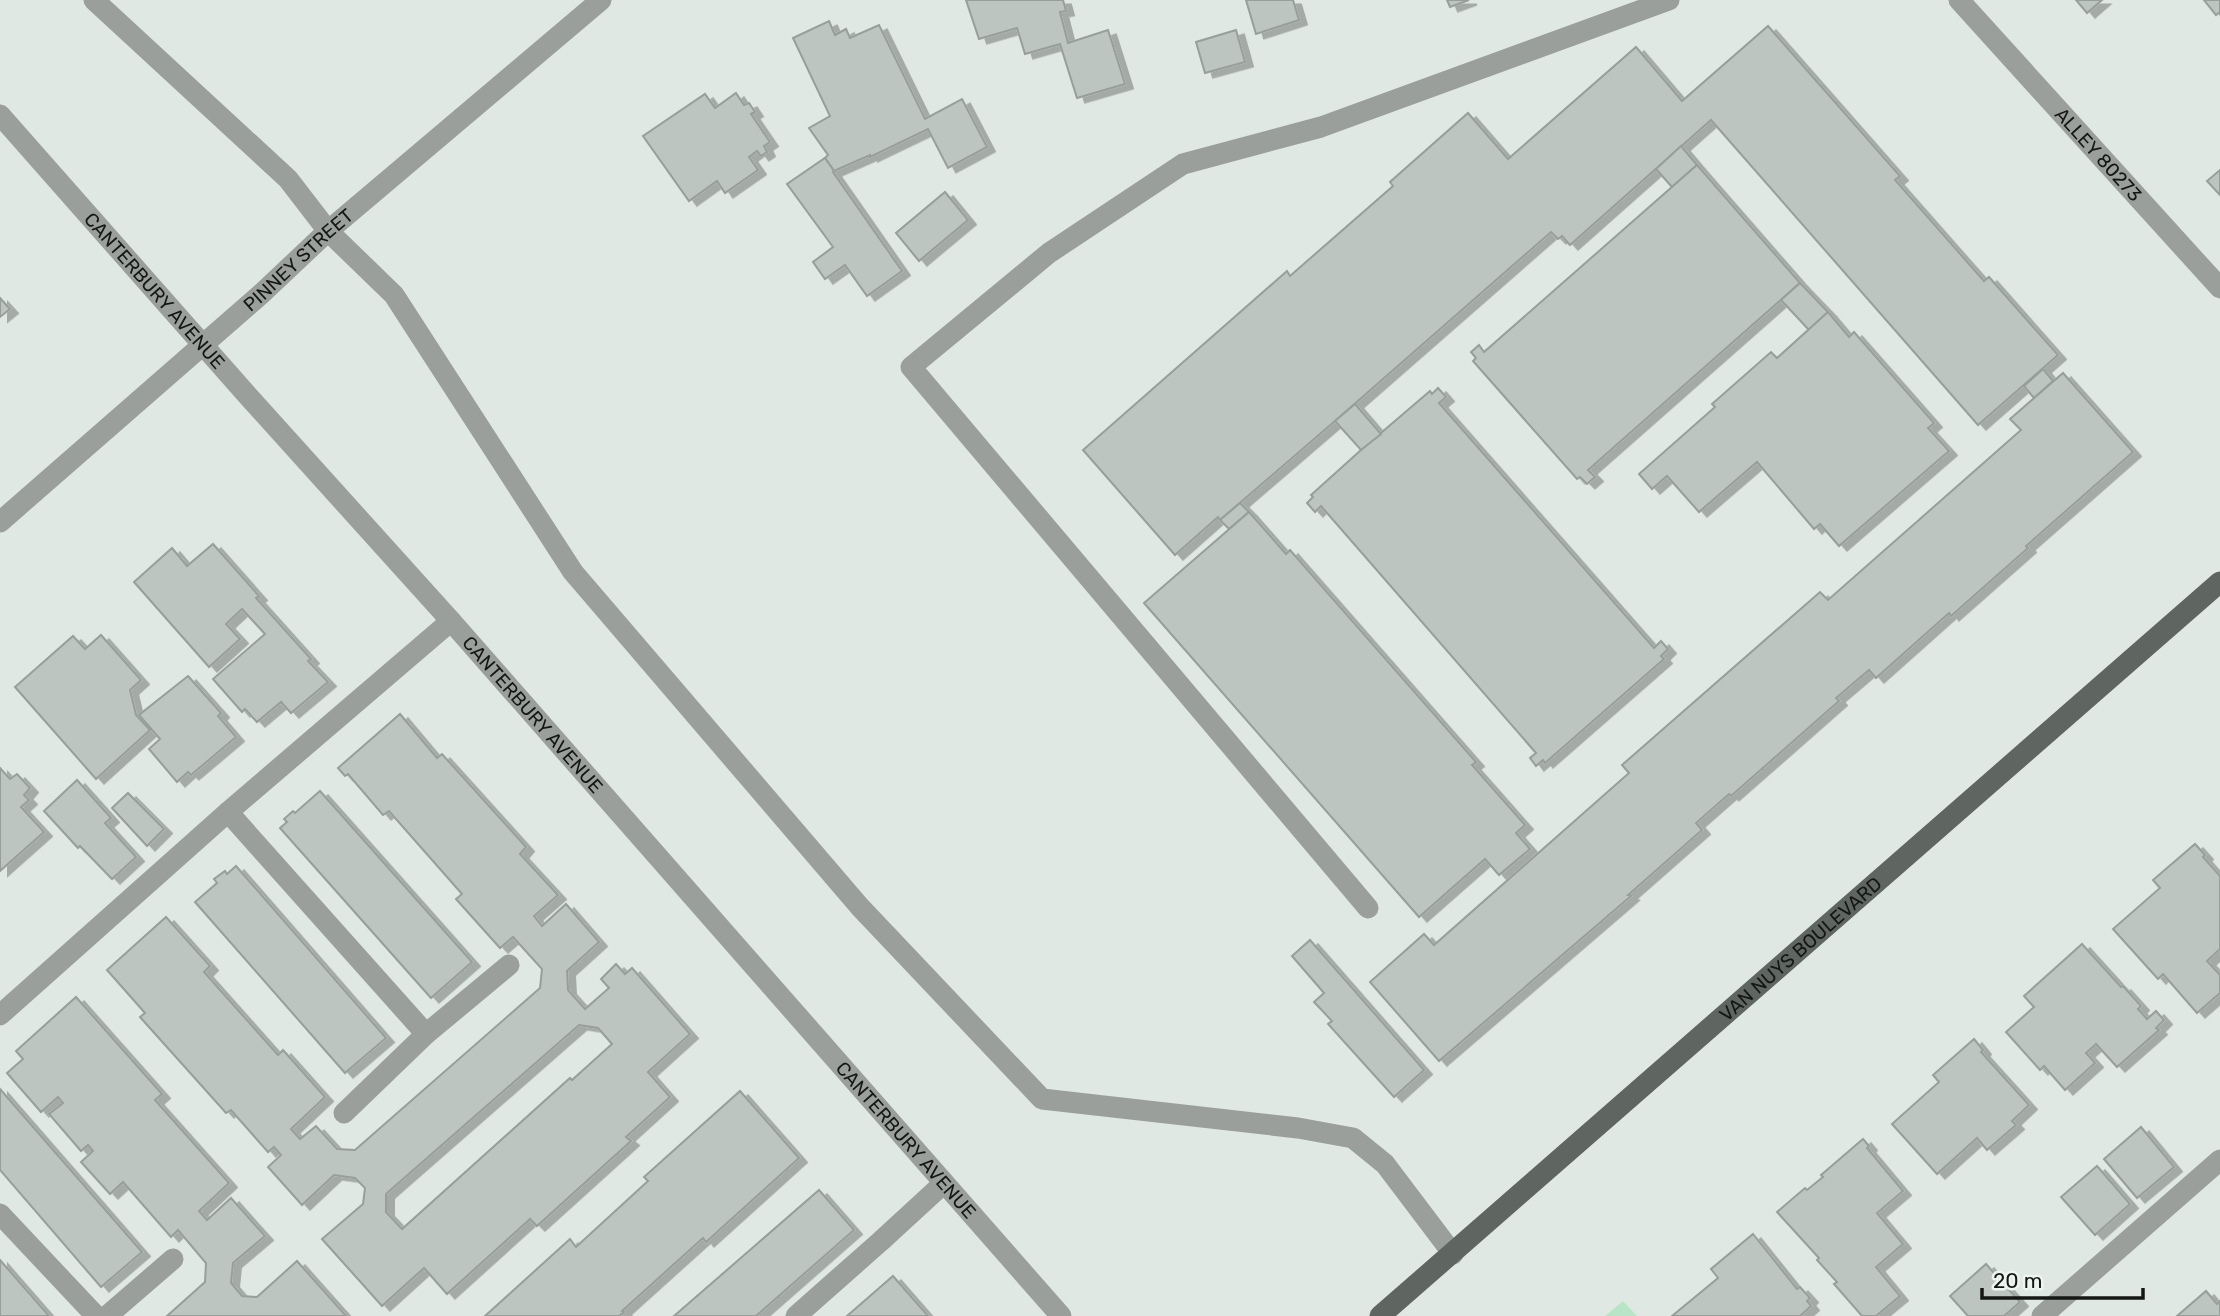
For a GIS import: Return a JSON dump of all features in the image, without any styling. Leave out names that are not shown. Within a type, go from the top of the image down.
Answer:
[{"type":"main road","name":"VAN NUYS BOULEVARD","points":[[1380,1316],[2220,582]]},
{"type":"street","points":[[94,0],[288,179],[328,231],[394,295],[573,572],[860,907],[1042,1099],[1298,1128],[1353,1138],[1385,1164],[1452,1254]]},
{"type":"street","name":"PINNEY STREET","points":[[0,522],[260,295],[328,231],[601,0]]},
{"type":"street","points":[[1368,908],[911,367],[1049,253],[1183,164],[1321,127],[1670,0]]},
{"type":"street","name":"ALLEY 80273","points":[[1959,0],[2220,288]]},
{"type":"street","name":"CANTERBURY AVENUE","points":[[0,115],[202,345],[451,621],[1060,1316]]},
{"type":"street","points":[[0,1015],[228,812],[451,621]]},
{"type":"street","points":[[228,812],[426,1034]]},
{"type":"street","points":[[344,1112],[426,1034],[509,965]]},
{"type":"street","points":[[2042,1316],[2220,1160]]},
{"type":"street","points":[[796,1316],[944,1183]]},
{"type":"street","points":[[0,1214],[96,1316]]},
{"type":"street","points":[[107,1316],[173,1259]]},
{"type":"green space","points":[[1623,1301],[1637,1316],[1605,1316]]},
{"type":"building","points":[[966,0],[1063,0],[1066,11],[1060,12],[1068,43],[1108,30],[1125,84],[1077,98],[1060,44],[1025,54],[1017,28],[979,39]]},
{"type":"building","points":[[1246,0],[1293,0],[1299,20],[1256,34]]},
{"type":"building","points":[[1447,0],[1469,0],[1450,7]]},
{"type":"building","points":[[2076,0],[2102,0],[2087,13]]},
{"type":"building","points":[[2204,0],[2220,0],[2220,12],[2216,15]]},
{"type":"building","points":[[829,21],[835,35],[846,29],[850,38],[879,25],[925,119],[962,99],[987,147],[948,168],[928,129],[834,171],[825,158],[828,155],[809,128],[830,116],[793,38]]},
{"type":"building","points":[[1768,26],[1900,176],[1895,180],[1984,281],[1989,277],[2058,355],[1978,425],[1711,120],[1570,245],[1562,236],[1558,239],[1551,232],[1220,520],[1218,517],[1175,555],[1083,450],[1287,271],[1290,276],[1393,186],[1390,182],[1468,113],[1508,159],[1636,47],[1682,101]]},
{"type":"building","points":[[1236,30],[1245,62],[1205,73],[1196,42]]},
{"type":"building","points":[[736,93],[744,105],[749,103],[755,112],[751,114],[770,142],[764,146],[767,152],[761,156],[757,151],[749,157],[758,170],[725,193],[717,181],[689,201],[643,136],[705,94],[715,108]]},
{"type":"building","points":[[1681,146],[1697,165],[1672,187],[1656,169]]},
{"type":"building","points":[[825,158],[902,271],[867,296],[845,265],[825,279],[813,262],[833,247],[787,184]]},
{"type":"building","points":[[1697,165],[1800,283],[1588,470],[1595,477],[1587,484],[1580,477],[1577,479],[1473,361],[1476,358],[1471,352],[1479,345],[1484,352]]},
{"type":"building","points":[[2220,170],[2220,195],[2207,181]]},
{"type":"building","points":[[945,192],[968,220],[919,261],[896,233]]},
{"type":"building","points":[[1800,283],[1828,312],[1809,330],[1781,300]]},
{"type":"building","points":[[0,298],[10,309],[0,317]]},
{"type":"building","points":[[1828,312],[1849,337],[1854,332],[1934,423],[1928,428],[1949,451],[1839,546],[1820,524],[1814,529],[1757,462],[1699,512],[1667,476],[1652,489],[1639,474],[1715,407],[1712,404],[1771,352],[1777,358]]},
{"type":"building","points":[[2043,369],[2053,381],[2034,398],[2024,386]]},
{"type":"building","points":[[2063,373],[2133,452],[1951,616],[1949,613],[1876,678],[1869,670],[1836,698],[1839,701],[1731,796],[1729,794],[1696,823],[1702,830],[1628,895],[1631,896],[1439,1061],[1370,982],[1424,934],[1434,945],[1629,773],[1622,765],[1820,592],[1828,600],[2021,430],[2010,419]]},
{"type":"building","points":[[1438,388],[1446,397],[1439,403],[1654,648],[1661,641],[1668,649],[1661,656],[1664,659],[1545,763],[1543,760],[1536,766],[1530,758],[1536,753],[1321,506],[1315,512],[1307,503],[1313,497],[1311,495],[1361,450],[1430,391],[1432,394]]},
{"type":"building","points":[[1355,404],[1381,434],[1361,450],[1335,421]]},
{"type":"building","points":[[1240,503],[1249,512],[1229,529],[1220,520]]},
{"type":"building","points":[[1249,512],[1286,554],[1290,550],[1476,762],[1472,765],[1525,825],[1516,833],[1530,849],[1499,875],[1485,859],[1419,917],[1144,603]]},
{"type":"building","points":[[213,544],[328,682],[291,713],[281,702],[257,722],[245,709],[242,712],[213,679],[265,634],[242,609],[226,624],[240,639],[209,667],[134,582],[172,548],[187,566]]},
{"type":"building","points":[[101,635],[141,680],[130,690],[136,715],[150,730],[96,779],[15,687],[73,636],[85,649]]},
{"type":"building","points":[[188,676],[221,713],[218,716],[236,737],[191,775],[188,772],[177,782],[149,749],[160,739],[139,715]]},
{"type":"building","points":[[400,714],[437,758],[442,754],[526,847],[520,854],[558,895],[534,916],[542,926],[566,904],[599,942],[567,971],[568,990],[585,1009],[609,988],[601,979],[616,964],[625,974],[632,968],[690,1034],[648,1072],[670,1097],[626,1137],[631,1141],[537,1226],[530,1219],[447,1294],[424,1268],[382,1306],[322,1239],[363,1204],[365,1188],[355,1178],[334,1175],[302,1205],[268,1167],[281,1155],[274,1147],[268,1152],[231,1110],[226,1113],[140,1017],[145,1013],[107,970],[166,917],[210,966],[204,972],[278,1055],[283,1050],[325,1097],[291,1129],[300,1139],[316,1126],[337,1149],[355,1150],[540,988],[542,969],[513,937],[500,948],[456,899],[462,894],[389,811],[383,815],[348,774],[345,776],[338,768]],"holes":[[[579,1025],[598,1028],[612,1044],[572,1080],[570,1078],[402,1229],[386,1212],[386,1194]]]},
{"type":"building","points":[[0,768],[10,779],[17,774],[30,788],[24,795],[29,800],[21,807],[44,832],[0,871]]},
{"type":"building","points":[[77,780],[111,818],[105,823],[136,857],[112,879],[80,846],[78,848],[44,811]]},
{"type":"building","points":[[320,791],[472,962],[431,998],[280,828],[287,822],[284,819]]},
{"type":"building","points":[[128,793],[164,829],[147,846],[112,808]]},
{"type":"building","points":[[2195,844],[2220,876],[2220,949],[2207,961],[2220,975],[2220,993],[2197,1013],[2163,974],[2158,979],[2113,929],[2160,888],[2153,880]]},
{"type":"building","points":[[236,866],[386,1038],[345,1073],[195,902],[217,883],[214,879],[225,871],[227,874]]},
{"type":"building","points":[[1310,940],[1424,1070],[1394,1097],[1328,1024],[1332,1021],[1314,1002],[1324,993],[1292,956]]},
{"type":"building","points":[[2082,944],[2141,1006],[2138,1009],[2147,1019],[2156,1011],[2164,1020],[2156,1028],[2159,1030],[2117,1067],[2096,1044],[2086,1053],[2095,1063],[2065,1090],[2044,1066],[2040,1070],[2006,1032],[2034,1007],[2024,996]]},
{"type":"building","points":[[76,997],[162,1094],[155,1100],[229,1183],[199,1211],[207,1220],[231,1198],[265,1236],[233,1263],[231,1283],[242,1296],[257,1297],[297,1261],[346,1316],[167,1316],[205,1282],[206,1263],[178,1230],[171,1237],[123,1182],[110,1194],[81,1162],[93,1151],[88,1145],[81,1151],[49,1114],[63,1103],[58,1097],[41,1112],[7,1073],[23,1059],[16,1051]]},
{"type":"building","points":[[1974,1039],[1983,1050],[1981,1052],[2029,1105],[2012,1121],[2016,1125],[1987,1150],[1977,1138],[1937,1174],[1892,1124],[1939,1082],[1933,1075]]},
{"type":"building","points":[[0,1089],[142,1252],[101,1287],[0,1170]]},
{"type":"building","points":[[740,1091],[799,1158],[706,1242],[703,1238],[619,1316],[485,1316],[570,1239],[576,1247],[648,1181],[644,1177]]},
{"type":"building","points":[[2141,1127],[2174,1167],[2137,1198],[2104,1159]]},
{"type":"building","points":[[1863,1139],[1869,1146],[1867,1148],[1903,1191],[1877,1213],[1903,1244],[1876,1267],[1900,1296],[1876,1316],[1862,1316],[1834,1284],[1837,1282],[1817,1260],[1819,1258],[1777,1212],[1805,1188],[1807,1190],[1823,1177],[1821,1175]]},
{"type":"building","points":[[2097,1166],[2130,1204],[2095,1235],[2061,1197]]},
{"type":"building","points":[[819,1190],[854,1230],[756,1316],[674,1316]]},
{"type":"building","points":[[1753,1234],[1797,1289],[1800,1287],[1810,1298],[1807,1301],[1811,1306],[1800,1316],[1672,1316],[1718,1278],[1711,1269]]},
{"type":"building","points":[[0,1260],[49,1316],[0,1316]]},
{"type":"building","points":[[1986,1264],[2020,1302],[2004,1316],[1968,1316],[1950,1296]]},
{"type":"building","points":[[893,1276],[928,1316],[847,1316]]},
{"type":"building","points":[[2206,1291],[2217,1304],[2220,1301],[2220,1316],[2177,1316]]}]
